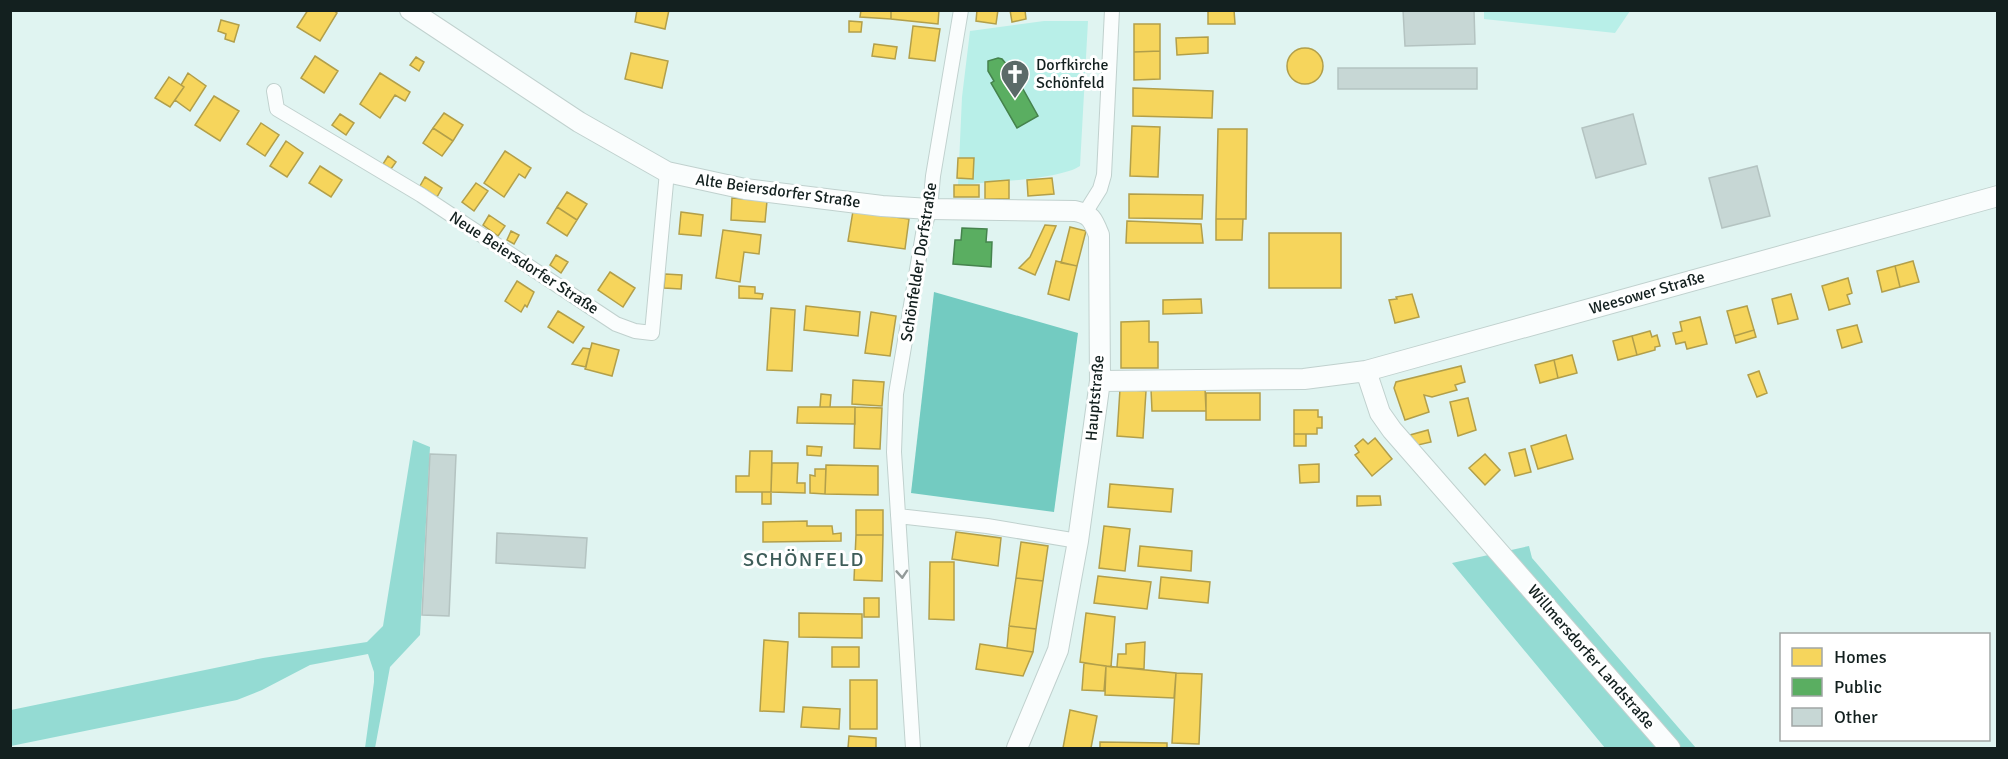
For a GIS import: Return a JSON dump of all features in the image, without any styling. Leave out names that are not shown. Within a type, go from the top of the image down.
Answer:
[{"type":"main road","name":"Alte Beiersdorfer Straße","points":[[410,10],[579,122],[667,172],[744,189],[882,206],[930,209],[1075,210],[1085,213]]},
{"type":"main road","name":"Weesower Straße","points":[[1100,381],[1304,379],[1366,371],[1998,196]]},
{"type":"main road","name":"Hauptstraße","points":[[1017,748],[1058,650],[1078,541],[1100,381],[1099,235],[1093,222],[1085,213]]},
{"type":"main road","name":"Willmersdorfer Landstraße","points":[[1366,371],[1380,413],[1392,430],[1670,748]]},
{"type":"street","name":"Schönfelder Dorfstraße","points":[[913,748],[894,452],[896,394],[924,228],[930,209],[933,176],[961,10]]},
{"type":"street","points":[[1085,213],[1100,189],[1104,175],[1112,10]]},
{"type":"street","name":"Neue Beiersdorfer Straße","points":[[274,91],[277,109],[421,195],[616,324],[634,331],[652,333],[667,172]]},
{"type":"street","points":[[898,516],[987,526],[1078,541]]},
{"type":"shaded area","points":[[1484,10],[1630,11],[1615,33],[1484,19]]},
{"type":"shaded area","points":[[1044,21],[1088,21],[1080,166],[1070,171],[1040,177],[958,185],[962,97],[970,31]]},
{"type":"shaded area","points":[[934,292],[1078,333],[1054,512],[911,493]]},
{"type":"shaded area","points":[[413,440],[430,447],[420,635],[390,667],[375,748],[365,748],[374,682],[374,672],[368,654],[310,665],[237,700],[11,746],[11,710],[263,658],[367,642],[383,626]]},
{"type":"shaded area","points":[[1529,546],[1532,558],[1696,748],[1605,748],[1452,563]]},
{"type":"building: Homes","points":[[308,10],[333,10],[337,13],[320,41],[297,27]]},
{"type":"building: Homes","points":[[637,10],[669,10],[665,29],[635,22]]},
{"type":"building: Homes","points":[[861,10],[891,10],[891,19],[860,17]]},
{"type":"building: Homes","points":[[891,10],[939,10],[938,24],[891,19]]},
{"type":"building: Homes","points":[[977,10],[998,10],[996,24],[976,21]]},
{"type":"building: Homes","points":[[1010,10],[1025,10],[1026,19],[1012,22]]},
{"type":"building: Homes","points":[[1208,10],[1234,10],[1235,24],[1208,24]]},
{"type":"building: Homes","points":[[221,20],[239,25],[234,42],[225,39],[226,34],[218,31]]},
{"type":"building: Homes","points":[[849,21],[862,22],[861,32],[849,32]]},
{"type":"building: Homes","points":[[1134,24],[1160,24],[1160,51],[1134,52]]},
{"type":"building: Homes","points":[[913,26],[940,29],[935,61],[909,58]]},
{"type":"building: Homes","points":[[1208,37],[1208,53],[1177,55],[1176,38]]},
{"type":"building: Homes","points":[[874,44],[897,47],[895,59],[872,56]]},
{"type":"building: Homes","points":[[1305,48],[1317,54],[1323,66],[1317,78],[1305,84],[1293,78],[1287,66],[1293,54]]},
{"type":"building: Homes","points":[[1160,51],[1160,79],[1134,80],[1134,52]]},
{"type":"building: Homes","points":[[631,53],[668,61],[662,88],[625,79]]},
{"type":"building: Homes","points":[[315,56],[338,71],[324,93],[301,78]]},
{"type":"building: Homes","points":[[416,57],[424,62],[419,71],[410,65]]},
{"type":"building: Homes","points":[[188,73],[206,86],[190,111],[175,100],[184,87],[181,85]]},
{"type":"building: Homes","points":[[380,73],[410,92],[405,101],[395,95],[380,118],[360,104]]},
{"type":"building: Homes","points":[[169,77],[184,87],[170,107],[155,98]]},
{"type":"building: Homes","points":[[1133,88],[1213,91],[1212,118],[1133,116]]},
{"type":"building: Homes","points":[[214,96],[239,111],[220,141],[195,125]]},
{"type":"building: Homes","points":[[444,113],[463,125],[453,141],[433,128]]},
{"type":"building: Homes","points":[[340,114],[354,123],[346,135],[332,125]]},
{"type":"building: Homes","points":[[261,123],[279,135],[265,156],[247,144]]},
{"type":"building: Homes","points":[[1132,126],[1160,127],[1158,177],[1130,176]]},
{"type":"building: Homes","points":[[433,128],[453,141],[442,156],[423,143]]},
{"type":"building: Homes","points":[[1218,129],[1247,129],[1246,219],[1216,219]]},
{"type":"building: Homes","points":[[286,141],[303,153],[287,177],[270,166]]},
{"type":"building: Homes","points":[[505,151],[531,168],[525,178],[519,174],[504,197],[484,183]]},
{"type":"building: Homes","points":[[388,156],[396,162],[391,169],[383,164]]},
{"type":"building: Homes","points":[[958,158],[974,158],[973,179],[957,178]]},
{"type":"building: Homes","points":[[320,166],[342,180],[331,197],[309,183]]},
{"type":"building: Homes","points":[[425,177],[442,188],[437,197],[420,186]]},
{"type":"building: Homes","points":[[1052,178],[1054,194],[1028,196],[1027,180]]},
{"type":"building: Homes","points":[[1009,180],[1009,199],[985,199],[985,182]]},
{"type":"building: Homes","points":[[476,183],[488,191],[474,211],[462,202]]},
{"type":"building: Homes","points":[[954,185],[979,185],[979,197],[954,197]]},
{"type":"building: Homes","points":[[567,192],[587,204],[577,220],[557,207]]},
{"type":"building: Homes","points":[[1129,194],[1203,195],[1202,219],[1129,218]]},
{"type":"building: Homes","points":[[732,198],[767,201],[765,222],[731,220]]},
{"type":"building: Homes","points":[[557,207],[577,220],[567,236],[547,223]]},
{"type":"building: Homes","points":[[853,211],[909,219],[905,249],[848,241]]},
{"type":"building: Homes","points":[[681,212],[703,215],[701,236],[679,234]]},
{"type":"building: Homes","points":[[489,215],[505,226],[498,236],[483,225]]},
{"type":"building: Homes","points":[[1216,219],[1243,219],[1242,240],[1216,240]]},
{"type":"building: Homes","points":[[1127,221],[1201,224],[1203,243],[1126,243]]},
{"type":"building: Homes","points":[[1045,225],[1056,226],[1035,275],[1019,268],[1030,257]]},
{"type":"building: Homes","points":[[1070,227],[1086,231],[1077,266],[1061,263]]},
{"type":"building: Homes","points":[[723,230],[761,235],[759,254],[744,252],[740,282],[716,278]]},
{"type":"building: Homes","points":[[511,231],[519,235],[514,244],[507,240]]},
{"type":"building: Homes","points":[[1269,233],[1341,233],[1341,288],[1269,288]]},
{"type":"building: Homes","points":[[556,255],[568,262],[561,273],[550,265]]},
{"type":"building: Homes","points":[[1056,261],[1077,266],[1069,300],[1048,294]]},
{"type":"building: Homes","points":[[1913,261],[1919,282],[1900,287],[1895,266]]},
{"type":"building: Homes","points":[[1895,266],[1900,287],[1882,292],[1877,271]]},
{"type":"building: Homes","points":[[610,272],[635,288],[623,307],[598,290]]},
{"type":"building: Homes","points":[[665,274],[682,275],[681,289],[664,288]]},
{"type":"building: Homes","points":[[1848,278],[1852,293],[1847,295],[1850,304],[1829,310],[1822,286]]},
{"type":"building: Homes","points":[[517,281],[534,292],[527,307],[525,305],[521,312],[505,301]]},
{"type":"building: Homes","points":[[739,286],[755,287],[755,293],[763,294],[762,299],[739,298]]},
{"type":"building: Homes","points":[[1412,294],[1419,317],[1395,323],[1389,300]]},
{"type":"building: Homes","points":[[1791,294],[1798,319],[1778,324],[1772,299]]},
{"type":"building: Homes","points":[[1201,299],[1202,313],[1163,314],[1163,300]]},
{"type":"building: Homes","points":[[806,306],[860,312],[858,336],[804,330]]},
{"type":"building: Homes","points":[[1747,306],[1754,330],[1734,336],[1727,311]]},
{"type":"building: Homes","points":[[771,308],[795,310],[792,371],[767,370]]},
{"type":"building: Homes","points":[[558,311],[584,327],[573,343],[548,327]]},
{"type":"building: Homes","points":[[871,312],[896,316],[890,356],[865,353]]},
{"type":"building: Homes","points":[[1700,317],[1707,344],[1687,349],[1685,342],[1676,344],[1673,333],[1682,331],[1680,322]]},
{"type":"building: Homes","points":[[1149,321],[1149,342],[1158,342],[1158,368],[1121,368],[1121,322]]},
{"type":"building: Homes","points":[[1857,325],[1862,342],[1842,348],[1837,330]]},
{"type":"building: Homes","points":[[1754,330],[1756,337],[1736,343],[1734,336]]},
{"type":"building: Homes","points":[[1650,331],[1652,337],[1657,335],[1660,346],[1655,347],[1655,350],[1637,355],[1632,336]]},
{"type":"building: Homes","points":[[1632,336],[1637,355],[1618,360],[1613,341]]},
{"type":"building: Homes","points":[[592,343],[619,350],[612,376],[585,369]]},
{"type":"building: Homes","points":[[583,348],[590,349],[586,367],[572,364]]},
{"type":"building: Homes","points":[[1572,355],[1577,373],[1558,378],[1554,360]]},
{"type":"building: Homes","points":[[1554,360],[1558,378],[1540,383],[1535,365]]},
{"type":"building: Homes","points":[[1461,366],[1465,382],[1455,385],[1457,390],[1432,397],[1424,395],[1429,412],[1405,420],[1394,388],[1396,382]]},
{"type":"building: Homes","points":[[1759,371],[1767,393],[1757,397],[1748,375]]},
{"type":"building: Homes","points":[[853,380],[884,382],[882,406],[852,404]]},
{"type":"building: Homes","points":[[1205,388],[1206,411],[1152,411],[1151,389]]},
{"type":"building: Homes","points":[[1120,389],[1146,391],[1143,438],[1117,436]]},
{"type":"building: Homes","points":[[1206,393],[1260,393],[1260,420],[1206,420]]},
{"type":"building: Homes","points":[[821,394],[831,395],[830,407],[820,407]]},
{"type":"building: Homes","points":[[1468,398],[1476,430],[1458,436],[1450,402]]},
{"type":"building: Homes","points":[[798,407],[855,407],[855,424],[797,423]]},
{"type":"building: Homes","points":[[855,407],[882,408],[880,449],[854,448]]},
{"type":"building: Homes","points":[[1294,410],[1318,410],[1318,417],[1322,417],[1322,428],[1317,428],[1317,434],[1294,434]]},
{"type":"building: Homes","points":[[1428,430],[1431,442],[1418,445],[1410,435]]},
{"type":"building: Homes","points":[[1294,434],[1306,434],[1306,446],[1294,446]]},
{"type":"building: Homes","points":[[1566,435],[1573,459],[1538,469],[1531,446]]},
{"type":"building: Homes","points":[[1375,438],[1392,459],[1372,476],[1355,455],[1359,452],[1355,446],[1363,439],[1368,444]]},
{"type":"building: Homes","points":[[807,446],[822,447],[821,456],[807,455]]},
{"type":"building: Homes","points":[[1525,449],[1531,472],[1515,476],[1509,453]]},
{"type":"building: Homes","points":[[750,451],[772,451],[771,492],[736,492],[736,476],[749,476]]},
{"type":"building: Homes","points":[[1485,454],[1500,470],[1485,485],[1469,468]]},
{"type":"building: Homes","points":[[772,463],[798,463],[797,483],[805,483],[805,493],[771,492]]},
{"type":"building: Homes","points":[[1319,464],[1319,482],[1300,483],[1299,465]]},
{"type":"building: Homes","points":[[826,465],[878,466],[878,495],[825,494]]},
{"type":"building: Homes","points":[[815,469],[826,469],[825,494],[810,493],[810,475],[815,476]]},
{"type":"building: Homes","points":[[1110,484],[1173,489],[1171,512],[1108,507]]},
{"type":"building: Homes","points":[[762,492],[771,492],[771,504],[762,504]]},
{"type":"building: Homes","points":[[1357,496],[1380,496],[1381,505],[1357,506]]},
{"type":"building: Homes","points":[[856,510],[883,510],[883,535],[856,535]]},
{"type":"building: Homes","points":[[807,521],[807,526],[832,526],[833,534],[841,533],[841,541],[763,542],[763,522]]},
{"type":"building: Homes","points":[[1104,526],[1130,529],[1125,571],[1099,568]]},
{"type":"building: Homes","points":[[956,532],[1001,538],[998,566],[952,559]]},
{"type":"building: Homes","points":[[856,535],[883,535],[882,581],[854,580]]},
{"type":"building: Homes","points":[[1021,542],[1048,546],[1043,581],[1016,578]]},
{"type":"building: Homes","points":[[1140,546],[1192,551],[1191,571],[1138,566]]},
{"type":"building: Homes","points":[[930,562],[954,562],[954,620],[929,619]]},
{"type":"building: Homes","points":[[1098,576],[1151,582],[1147,609],[1094,603]]},
{"type":"building: Homes","points":[[1161,577],[1210,582],[1208,603],[1159,598]]},
{"type":"building: Homes","points":[[1016,578],[1043,581],[1036,629],[1009,626]]},
{"type":"building: Homes","points":[[864,598],[879,598],[879,617],[864,617]]},
{"type":"building: Homes","points":[[799,613],[862,614],[862,638],[799,637]]},
{"type":"building: Homes","points":[[1086,613],[1115,617],[1111,667],[1080,662]]},
{"type":"building: Homes","points":[[1009,626],[1036,629],[1033,652],[1007,648]]},
{"type":"building: Homes","points":[[764,640],[788,642],[784,712],[760,711]]},
{"type":"building: Homes","points":[[1145,642],[1144,669],[1117,667],[1118,654],[1126,654],[1126,644]]},
{"type":"building: Homes","points":[[980,644],[1033,652],[1023,676],[976,669]]},
{"type":"building: Homes","points":[[832,647],[859,647],[859,667],[832,667]]},
{"type":"building: Homes","points":[[1084,663],[1106,666],[1104,691],[1082,690]]},
{"type":"building: Homes","points":[[1106,666],[1176,673],[1174,698],[1105,695]]},
{"type":"building: Homes","points":[[1176,673],[1202,674],[1199,744],[1172,743]]},
{"type":"building: Homes","points":[[850,680],[877,680],[877,729],[850,729]]},
{"type":"building: Homes","points":[[803,707],[840,709],[839,729],[801,727]]},
{"type":"building: Homes","points":[[1070,710],[1097,716],[1091,748],[1063,748]]},
{"type":"building: Homes","points":[[849,736],[876,738],[876,748],[848,748]]},
{"type":"building: Homes","points":[[1100,742],[1167,743],[1167,748],[1100,748]]},
{"type":"building: Public","name":"Dorfkirche Schönfeld","points":[[998,58],[1007,65],[1009,64],[1038,116],[1017,128],[991,83],[994,81],[988,71],[988,61]]},
{"type":"building: Public","points":[[962,228],[987,229],[986,242],[992,242],[991,267],[953,264],[955,240],[961,240]]},
{"type":"building: Other","points":[[1403,10],[1474,10],[1475,44],[1405,46]]},
{"type":"building: Other","points":[[1338,68],[1477,68],[1477,89],[1338,89]]},
{"type":"building: Other","points":[[1633,114],[1646,164],[1596,178],[1582,128]]},
{"type":"building: Other","points":[[1757,166],[1770,216],[1722,228],[1709,178]]},
{"type":"building: Other","points":[[430,454],[456,455],[449,616],[422,615]]},
{"type":"building: Other","points":[[497,533],[587,538],[585,568],[496,563]]},
{"type":"place","name":"Dorfkirche Schönfeld","points":[[1015,100]]},
{"type":"district","name":"SCHÖNFELD","points":[[804,559]]}]
